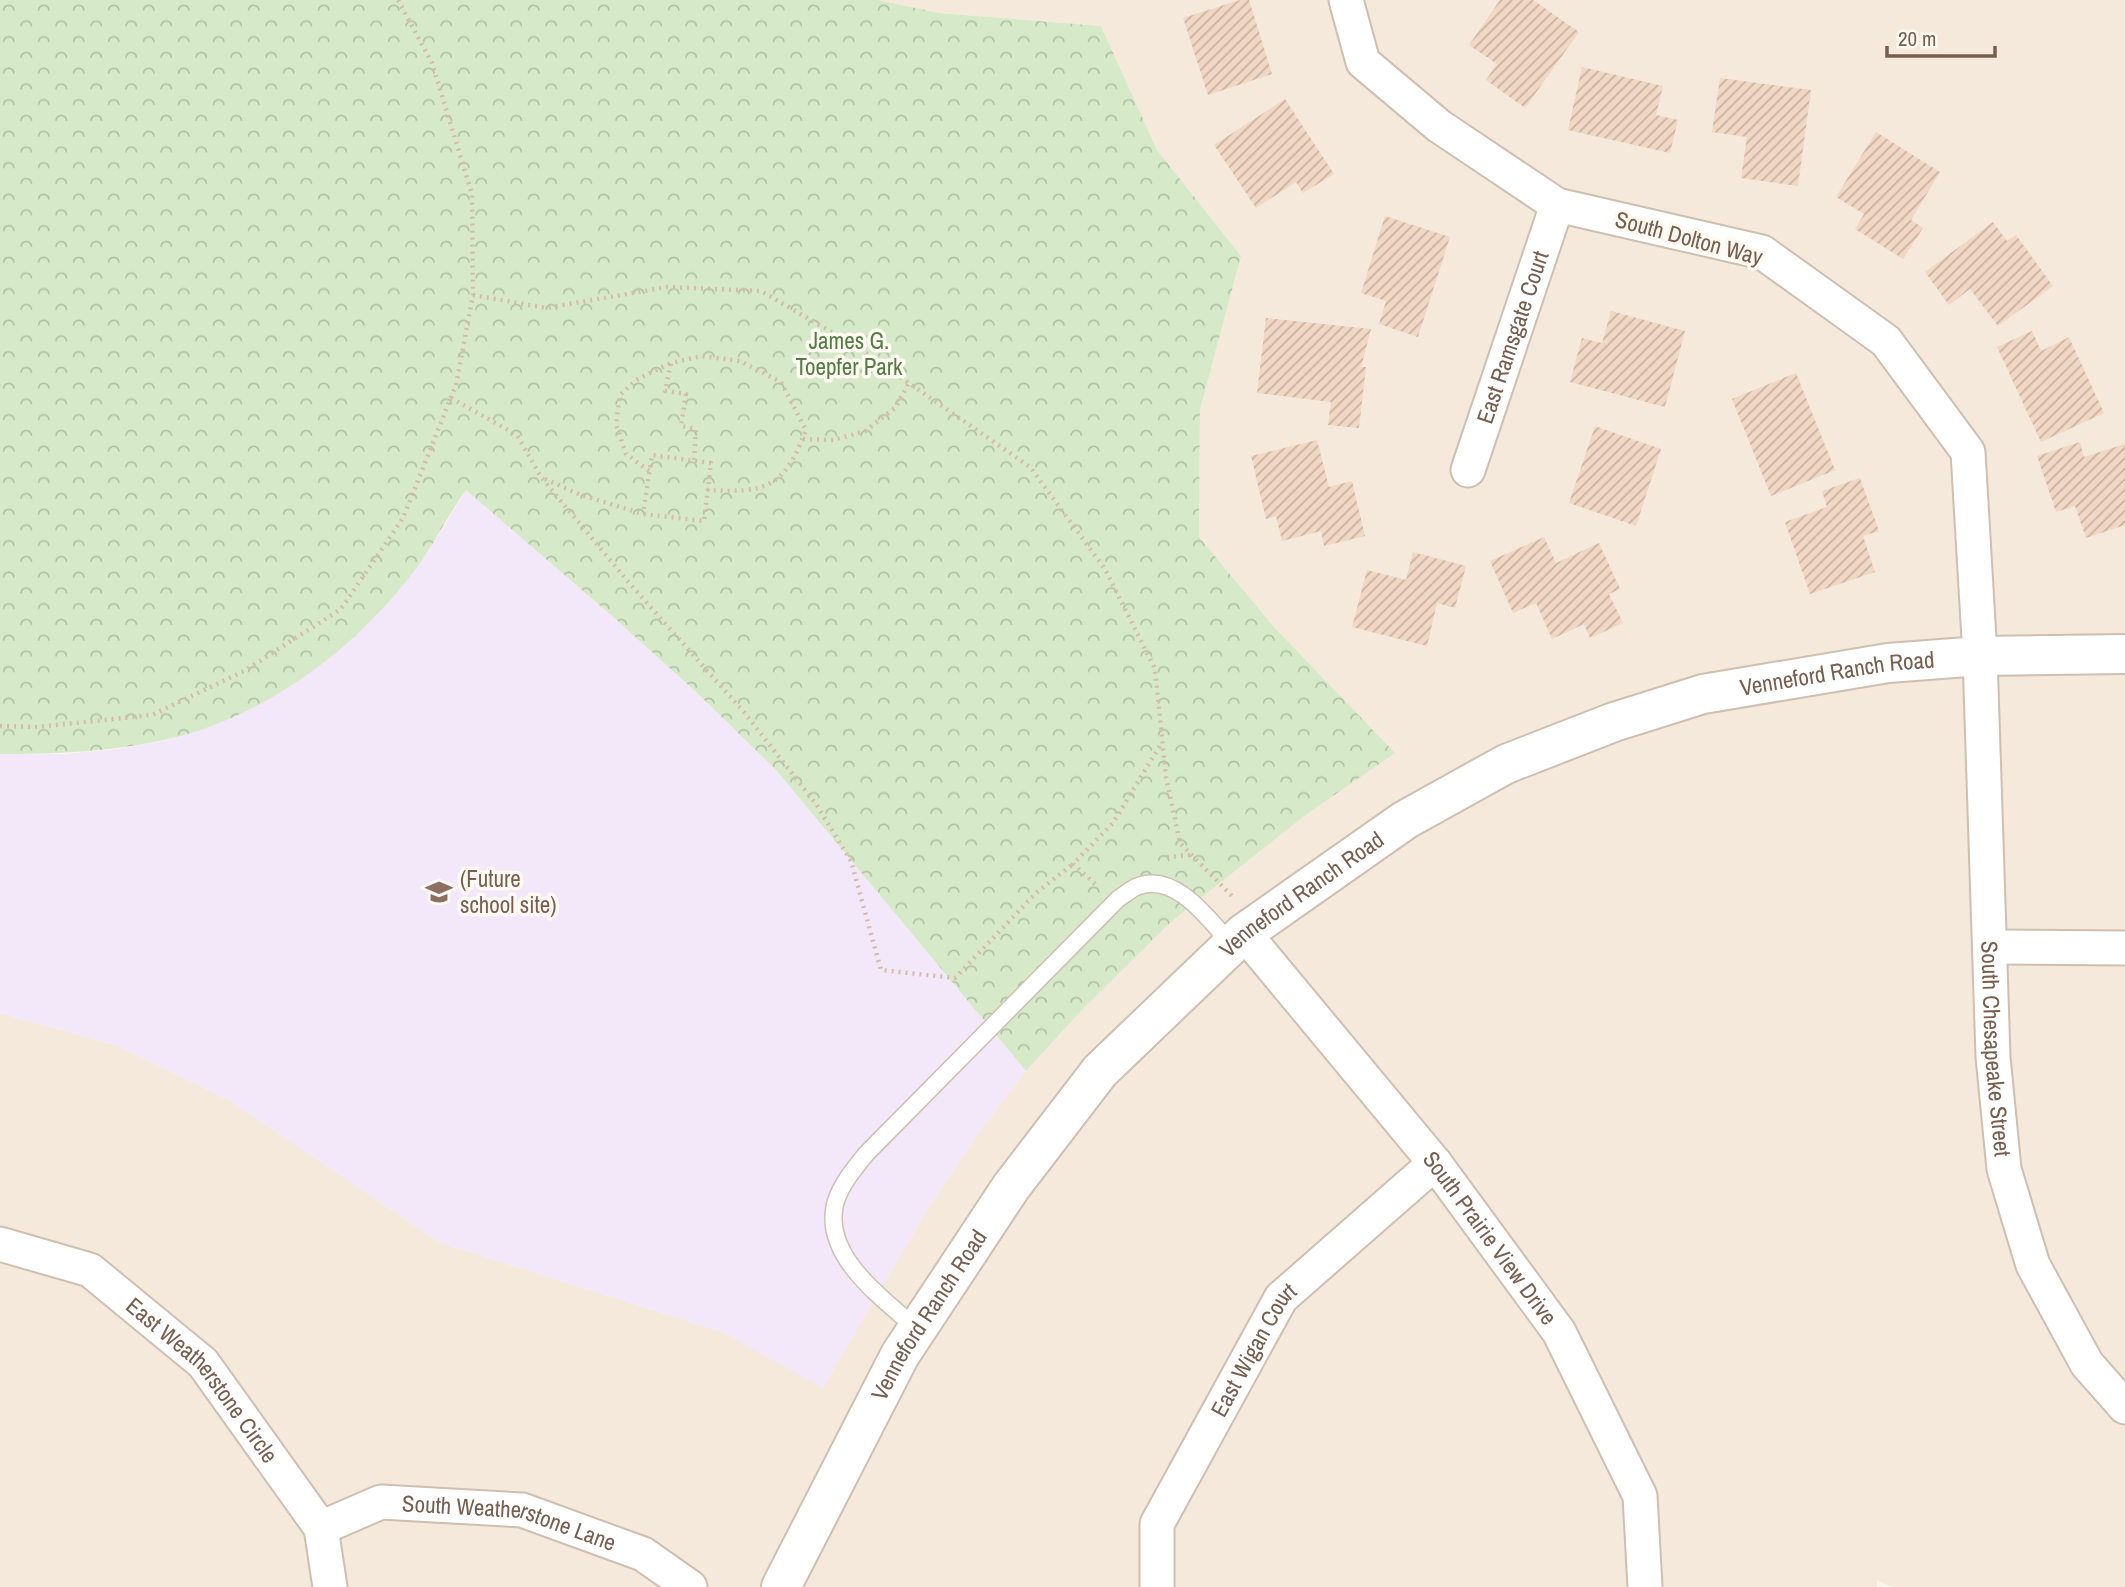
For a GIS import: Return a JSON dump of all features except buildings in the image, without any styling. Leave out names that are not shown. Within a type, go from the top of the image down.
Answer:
[{"type":"street","name":"South Dolton Way","points":[[1346,0],[1363,62],[1439,126],[1557,205],[1762,253],[1886,341],[1968,452],[1980,656]]},
{"type":"street","name":"East Ramsgate Court","points":[[1468,470],[1557,205]]},
{"type":"street","name":"Venneford Ranch Road","points":[[781,1587],[900,1354],[1011,1187],[1100,1071],[1245,934],[1405,820],[1506,764],[1614,722],[1703,694],[1888,663],[1980,656],[2125,654]]},
{"type":"street","name":"South Chesapeake Street","points":[[1980,656],[1993,1057],[2004,1169],[2033,1265],[2087,1364],[2125,1407]]},
{"type":"street","name":"South Prairie View Drive","points":[[1245,934],[1434,1163],[1559,1332],[1640,1496],[1645,1587]]},
{"type":"street","points":[[1990,947],[2125,948]]},
{"type":"street","name":"East Wigan Court","points":[[1157,1587],[1157,1524],[1281,1298],[1434,1163]]},
{"type":"street","name":"East Weatherstone Circle","points":[[0,1244],[90,1270],[203,1363],[321,1528],[330,1587]]},
{"type":"street","name":"South Weatherstone Lane","points":[[321,1528],[381,1503],[522,1510],[643,1554],[690,1587]]},
{"type":"lane","points":[[918,1329],[856,1274],[836,1237],[834,1209],[848,1176],[866,1154],[1118,899],[1136,887],[1149,884],[1173,888],[1245,934]]},
{"type":"path","points":[[0,726],[37,727],[152,715],[244,671],[341,609],[403,519],[456,385],[474,295],[472,194],[432,63],[398,0]]},
{"type":"path","points":[[474,295],[546,308],[667,287],[761,292],[854,345],[1030,467],[1105,569],[1155,669],[1166,777],[1180,843],[1245,934]]},
{"type":"path","points":[[650,471],[626,454],[616,424],[620,395],[636,380],[671,363],[702,356],[740,361],[781,382],[806,430],[794,461],[781,476],[760,488],[736,492],[707,490]]},
{"type":"path","points":[[671,363],[665,391],[686,394],[681,426],[696,429],[694,460]]},
{"type":"path","points":[[803,439],[833,440],[865,431],[895,408],[909,383]]},
{"type":"path","points":[[451,398],[517,435],[541,477],[630,584],[743,711],[816,804],[851,861],[881,970],[955,978],[1036,893],[1073,864],[1113,823],[1162,742]]},
{"type":"path","points":[[541,477],[581,495],[643,514],[704,521],[711,463],[652,455],[643,514]]},
{"type":"path","points":[[1156,858],[1191,855]]},
{"type":"path","points":[[1073,864],[1094,885],[1104,880]]},
{"type":"shaded area","points":[[879,0],[2125,0],[2125,1587],[1891,1587],[1877,1580],[1877,1587],[0,1587],[0,1013],[118,1046],[230,1101],[441,1243],[722,1332],[823,1387],[930,1205],[984,1126],[1026,1071],[1081,1011],[1172,921],[1307,814],[1394,753],[1275,628],[1199,537],[1200,410],[1241,256],[1157,150],[1101,26],[939,13]]},
{"type":"shaded area","name":"(Future school site)","points":[[466,490],[612,616],[695,691],[776,770],[1026,1071],[984,1126],[930,1205],[823,1388],[722,1332],[441,1243],[230,1101],[118,1046],[0,1013],[0,754],[63,754],[117,749],[167,740],[210,726],[437,538]]},
{"type":"green space","name":"James G. Toepfer Park","points":[[0,0],[879,0],[939,13],[1101,26],[1157,150],[1241,256],[1200,410],[1199,537],[1275,628],[1395,753],[1307,814],[1172,921],[1081,1011],[1026,1071],[776,770],[695,691],[612,616],[466,490],[419,565],[387,604],[332,656],[269,699],[200,730],[164,740],[82,751],[0,754]]},
{"type":"place","name":"(Future school site)","points":[[439,892]]}]
